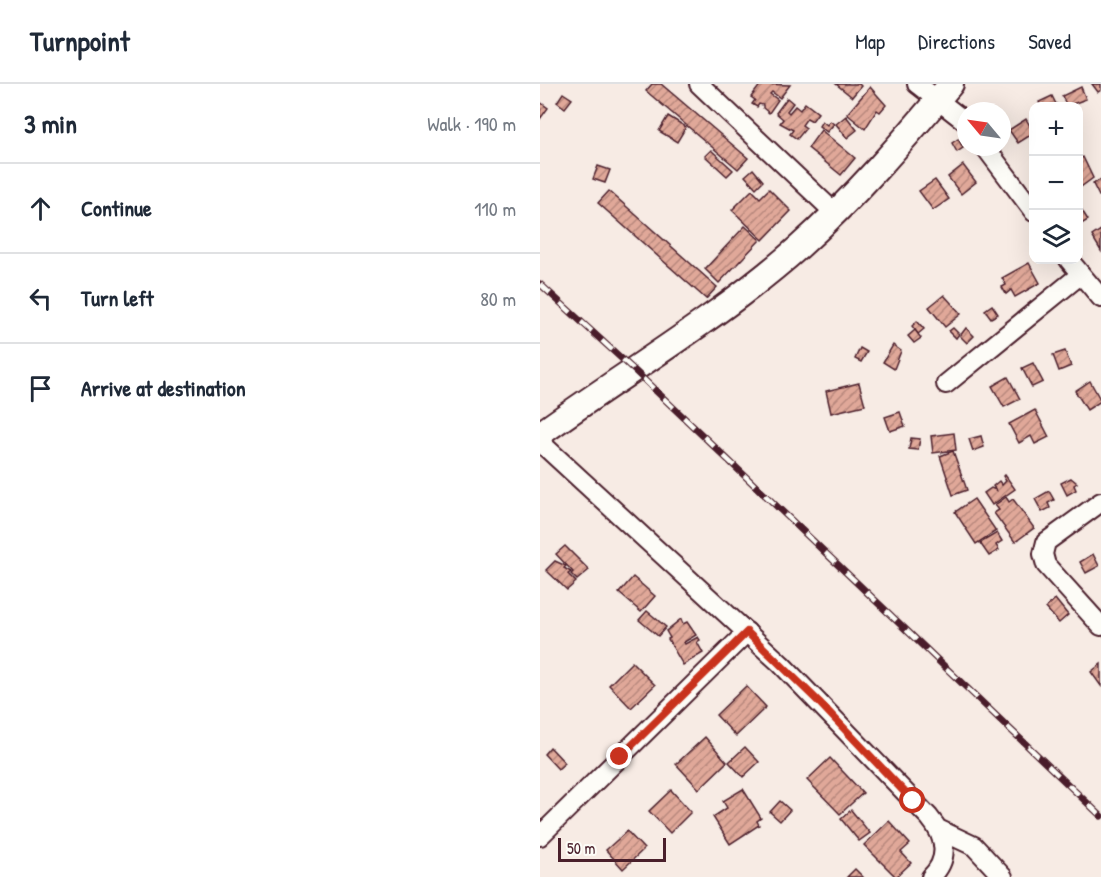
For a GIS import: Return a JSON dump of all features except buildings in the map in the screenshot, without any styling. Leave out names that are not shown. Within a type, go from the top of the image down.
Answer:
[{"type":"main road","points":[[540,434],[742,292],[798,248],[835,213],[944,92]]},
{"type":"street","points":[[699,84],[835,213]]},
{"type":"street","points":[[917,84],[944,92],[957,110]]},
{"type":"street","points":[[992,156],[1032,210]]},
{"type":"street","points":[[1072,264],[1101,298]]},
{"type":"street","points":[[946,384],[1080,275]]},
{"type":"street","points":[[540,442],[747,632],[819,702],[940,830],[974,846],[1003,877]]},
{"type":"street","points":[[1101,502],[1046,542],[1042,554],[1046,565],[1101,626]]},
{"type":"street","points":[[540,836],[747,632]]},
{"type":"street","points":[[931,877],[943,862],[945,853],[940,830]]},
{"type":"railway","points":[[540,284],[633,369],[1101,816]]},
{"type":"route","points":[[620,757],[747,632],[819,702],[913,801]]}]
